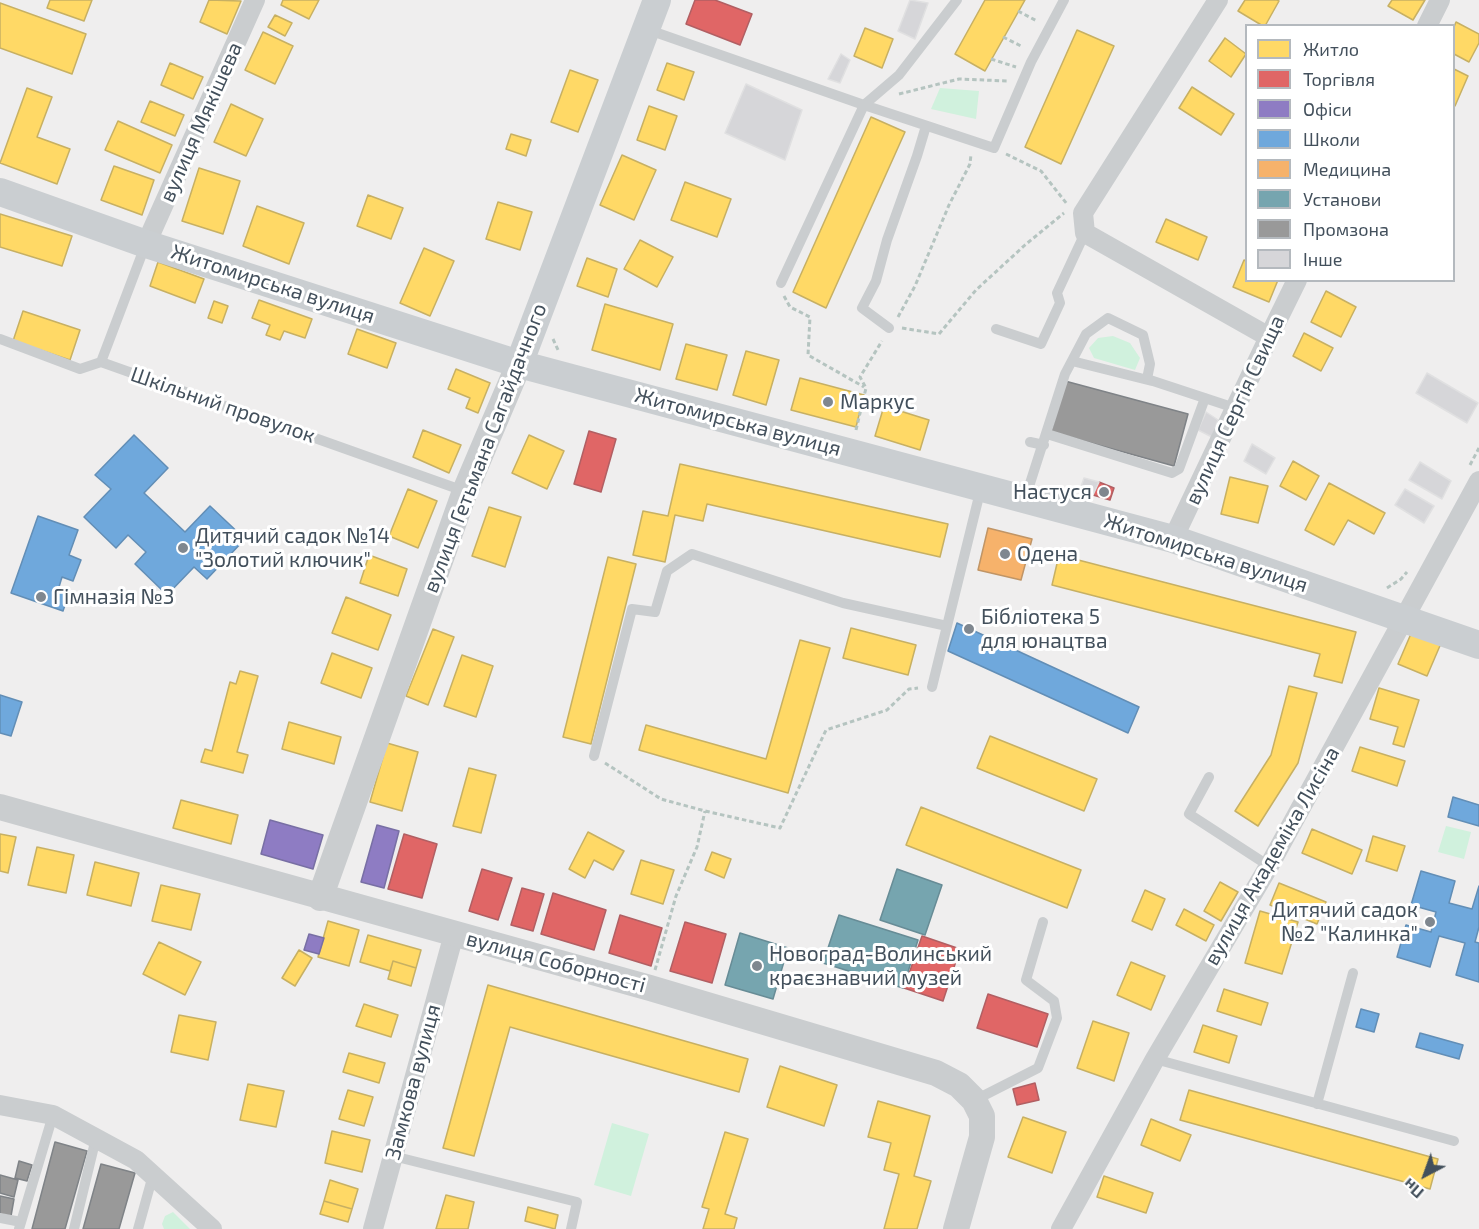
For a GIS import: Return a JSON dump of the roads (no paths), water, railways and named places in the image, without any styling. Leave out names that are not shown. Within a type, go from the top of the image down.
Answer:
[{"type":"main road","name":"вулиця Гетьмана Сагайдачного","points":[[519,364],[657,0]]},
{"type":"main road","name":"Житомирська вулиця","points":[[0,192],[146,244],[519,364],[1173,539],[1479,645]]},
{"type":"street","name":"вулиця Мякішева","points":[[146,244],[255,0]]},
{"type":"street","points":[[1218,0],[1083,213],[1085,233],[1269,336]]},
{"type":"street","points":[[1428,24],[1440,0]]},
{"type":"street","name":"вулиця Сергія Свища","points":[[1173,539],[1296,282]]},
{"type":"street","name":"вулиця Гетьмана Сагайдачного","points":[[320,898],[465,491],[519,364]]},
{"type":"street","name":"вулиця Академіка Лисіна","points":[[1060,1229],[1155,1059],[1269,866],[1405,619],[1473,476]]},
{"type":"street","name":"вулиця Соборності","points":[[0,807],[320,898],[650,988],[936,1072],[959,1085],[974,1100]]},
{"type":"street","name":"Замкова вулиця","points":[[373,1229],[454,934]]},
{"type":"street","points":[[956,1229],[982,1137],[982,1116],[974,1100]]},
{"type":"street","points":[[0,1105],[53,1115],[136,1160],[213,1229]]},
{"type":"lane","points":[[781,283],[864,105],[899,75],[957,0]]},
{"type":"lane","points":[[646,29],[994,148],[1031,62],[1064,0]]},
{"type":"lane","points":[[889,328],[862,308],[876,281],[887,240],[926,126]]},
{"type":"lane","points":[[996,329],[1041,344],[1060,303],[1057,293],[1085,233]]},
{"type":"lane","points":[[0,339],[80,369],[101,362],[146,244]]},
{"type":"lane","points":[[1025,499],[1065,374],[1086,334],[1108,318],[1143,334],[1150,364],[1147,379]]},
{"type":"lane","points":[[1072,361],[1147,379],[1235,408]]},
{"type":"lane","name":"Шкільний провулок","points":[[101,362],[465,491]]},
{"type":"lane","points":[[1047,434],[1172,473],[1179,469],[1205,398]]},
{"type":"lane","points":[[1030,442],[1044,445]]},
{"type":"lane","points":[[932,687],[981,487]]},
{"type":"lane","points":[[594,756],[632,609],[655,612],[667,571],[692,554],[843,603],[947,626]]},
{"type":"lane","points":[[1209,777],[1190,814],[1269,866]]},
{"type":"lane","points":[[974,1100],[1038,1068],[1046,1048],[1057,1018],[1054,1001],[1026,980],[1043,922]]},
{"type":"lane","points":[[1317,1104],[1353,973]]},
{"type":"lane","points":[[1155,1059],[1454,1141]]},
{"type":"lane","points":[[0,1218],[20,1226],[53,1115]]},
{"type":"lane","points":[[74,1229],[96,1138]]},
{"type":"lane","points":[[393,1156],[577,1202],[571,1229]]},
{"type":"lane","points":[[138,1229],[153,1175]]},
{"type":"place","name":"Маркус","points":[[828,402]]},
{"type":"place","name":"Настуся","points":[[1104,492]]},
{"type":"place","name":"Дитячий садок №14 \"Золотий ключик\"","points":[[183,548]]},
{"type":"place","name":"Одена","points":[[1005,554]]},
{"type":"place","name":"Гімназія №3","points":[[41,597]]},
{"type":"place","name":"Бібліотека 5 для юнацтва","points":[[969,629]]},
{"type":"place","name":"Дитячий садок №2 \"Калинка\"","points":[[1430,922]]},
{"type":"place","name":"Новоград-Волинський краєзнавчий музей","points":[[757,966]]}]
